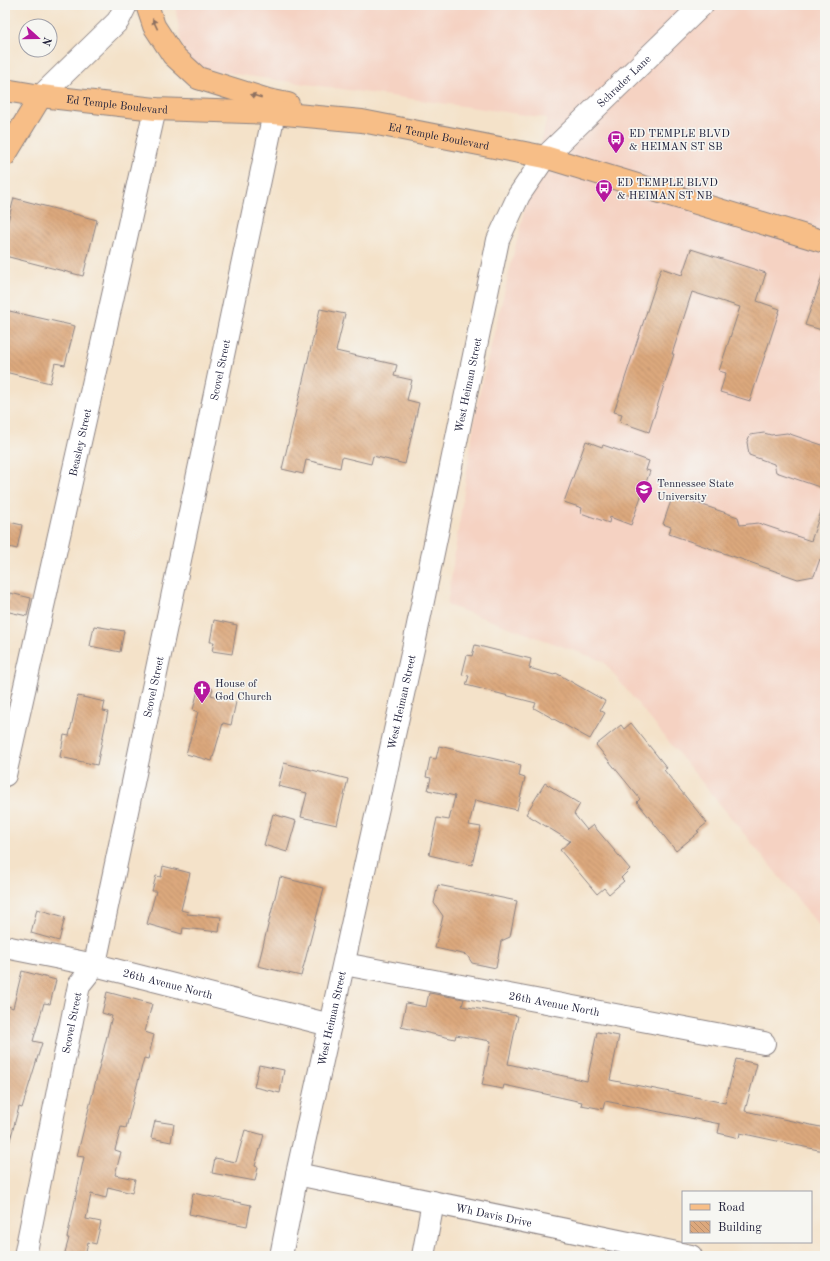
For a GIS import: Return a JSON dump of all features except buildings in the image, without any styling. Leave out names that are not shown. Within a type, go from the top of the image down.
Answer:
[{"type":"main road","points":[[147,5],[154,26],[173,55],[198,78],[268,100],[362,121]]},
{"type":"main road","name":"Ed Temple Boulevard","points":[[5,90],[41,96],[155,109],[274,113],[362,121],[545,157],[825,242]]},
{"type":"main road","points":[[5,155],[41,96]]},
{"type":"street","points":[[41,96],[118,21],[126,5]]},
{"type":"street","name":"Schrader Lane","points":[[545,157],[702,5]]},
{"type":"street","name":"Beasley Street","points":[[5,775],[155,109]]},
{"type":"street","name":"Scovel Street","points":[[25,1256],[79,985],[95,965],[274,113]]},
{"type":"street","name":"West Heiman Street","points":[[281,1256],[297,1174],[413,649],[498,240],[519,196],[545,157]]},
{"type":"street","name":"26th Avenue North","points":[[5,947],[95,965],[330,1025]]},
{"type":"street","name":"26th Avenue North","points":[[344,964],[764,1043]]},
{"type":"street","name":"Wh Davis Drive","points":[[297,1174],[691,1256]]},
{"type":"street","points":[[423,1256],[432,1202]]},
{"type":"shaded area","name":"Tennessee State University","points":[[175,5],[825,5],[825,933],[603,661],[447,605],[477,403],[547,118],[185,67]]},
{"type":"place","name":"ED TEMPLE BLVD & HEIMAN ST SB","points":[[616,154]]},
{"type":"place","name":"ED TEMPLE BLVD & HEIMAN ST NB","points":[[604,203]]},
{"type":"place","name":"Tennessee State University","points":[[644,504]]},
{"type":"place","name":"House of God Church","points":[[202,704]]}]
